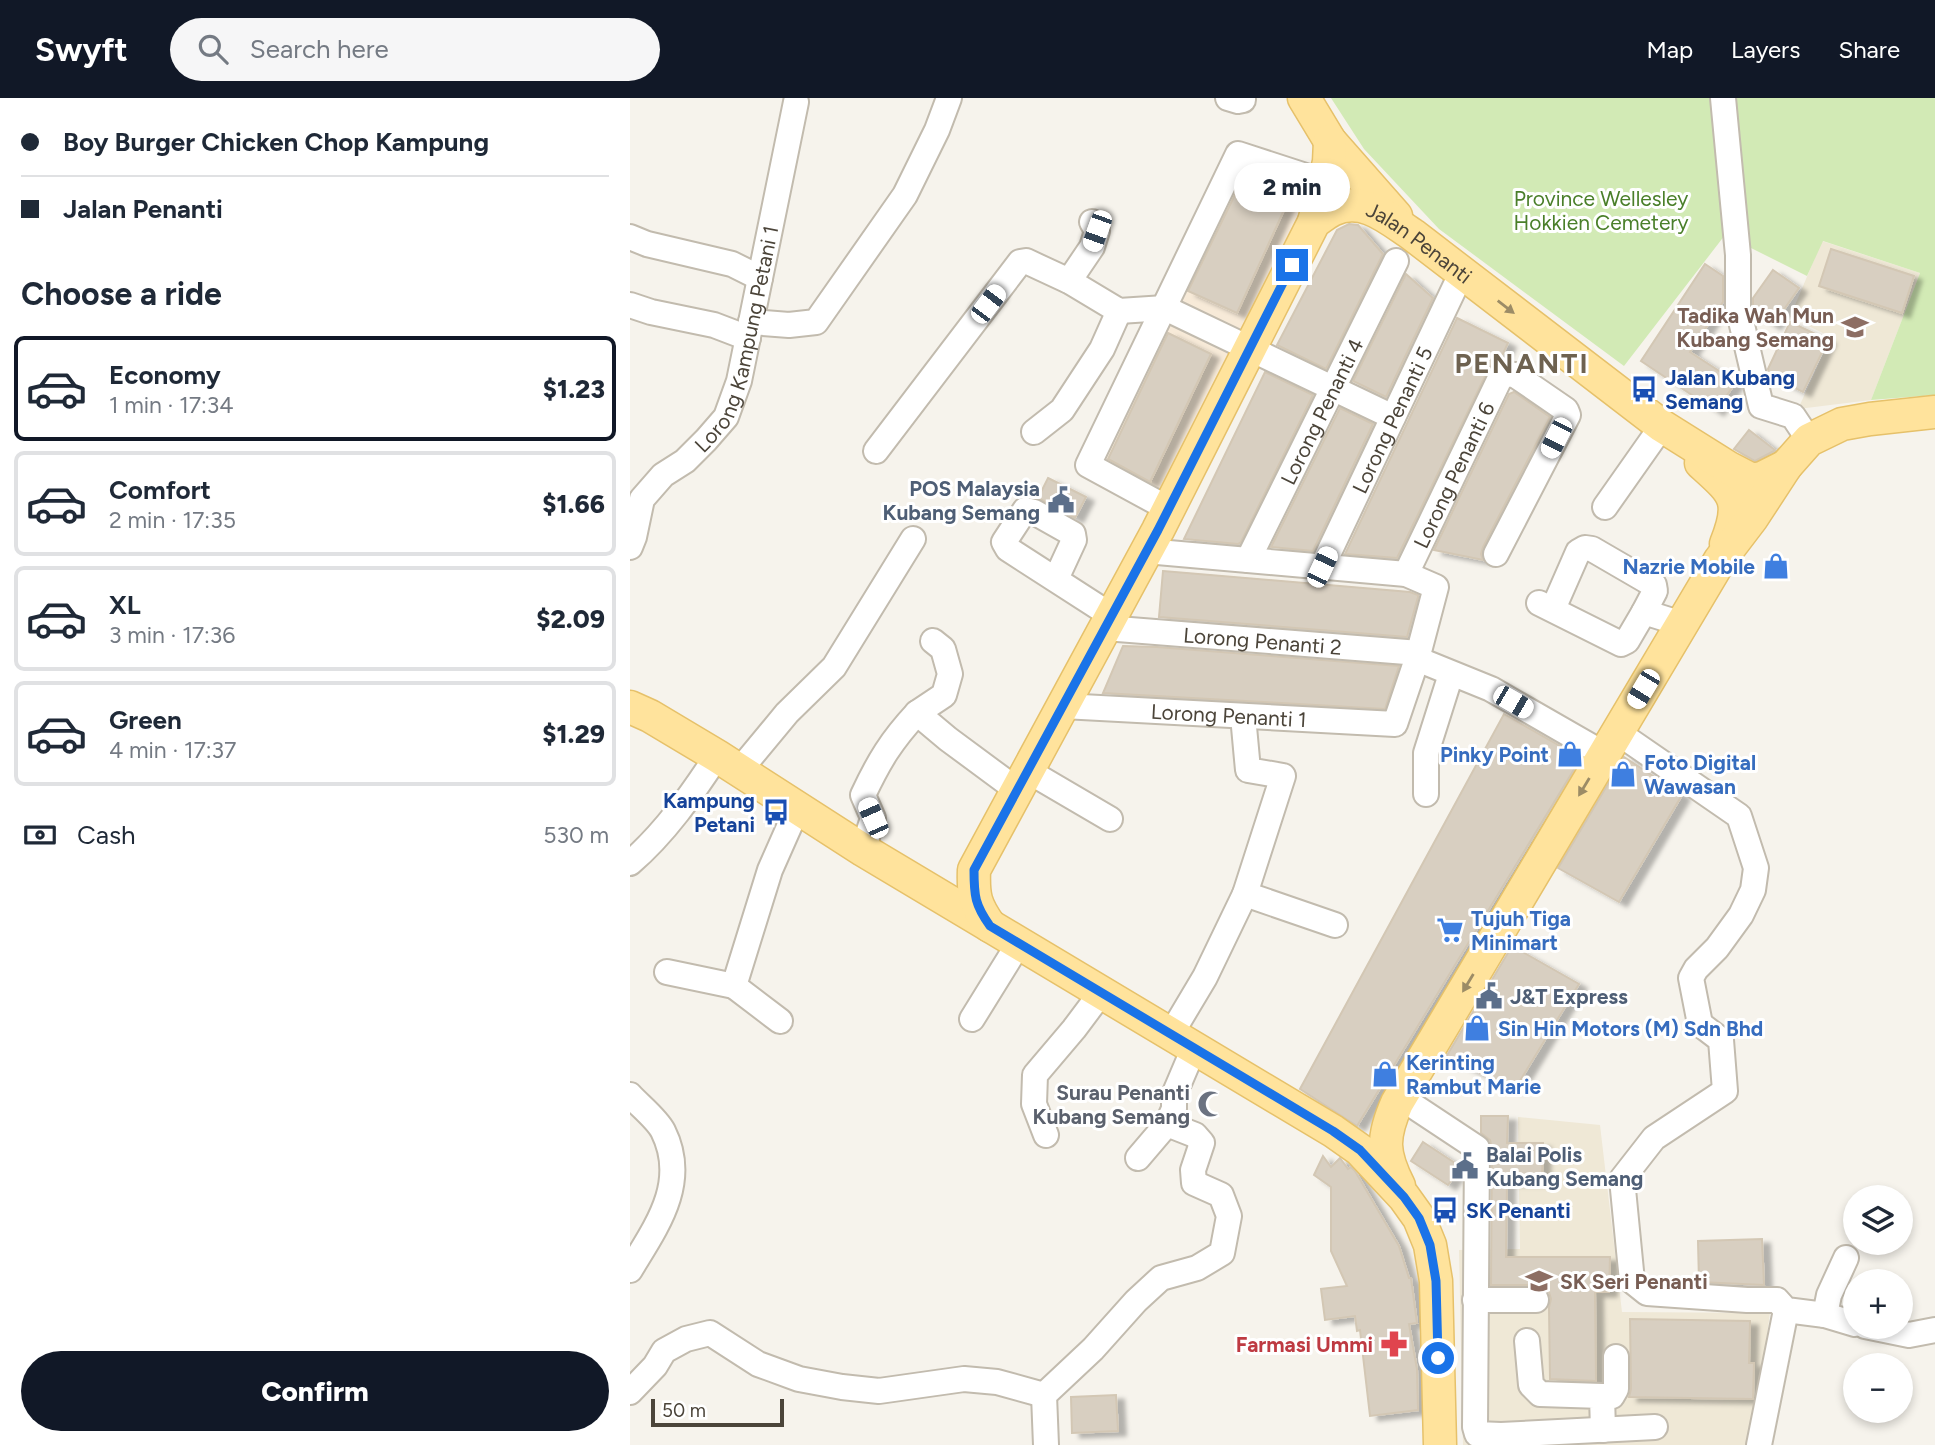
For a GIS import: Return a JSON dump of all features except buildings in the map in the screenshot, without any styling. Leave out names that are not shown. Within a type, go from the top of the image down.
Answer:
[{"type":"main road","points":[[1304,98],[1330,141],[1413,235]]},
{"type":"main road","points":[[990,926],[979,910],[975,898],[974,870],[1169,509],[1314,222],[1328,162],[1330,141]]},
{"type":"main road","name":"Jalan Penanti","points":[[1314,222],[1334,209],[1349,205],[1370,207],[1413,235],[1662,426],[1724,484],[1734,499],[1736,511],[1732,529],[1720,560]]},
{"type":"main road","points":[[1404,1197],[1390,1167],[1386,1149],[1387,1125],[1398,1100],[1720,560],[1786,466],[1809,440],[1842,424],[1935,412]]},
{"type":"main road","name":"Jalan Penanti","points":[[1662,426],[1752,480],[1786,466]]},
{"type":"main road","points":[[630,707],[650,716],[863,850],[1333,1131],[1360,1150],[1404,1197],[1419,1218],[1430,1245],[1436,1281],[1440,1436]]},
{"type":"main road","points":[[912,879],[936,884],[955,880],[974,870]]},
{"type":"main road","points":[[1333,1131],[1353,1131],[1369,1124],[1398,1100]]},
{"type":"street","points":[[630,305],[651,312],[749,330],[816,322],[905,195],[937,130],[949,98]]},
{"type":"street","points":[[1228,98],[1238,101],[1244,98]]},
{"type":"street","points":[[1723,98],[1738,255],[1738,308],[1761,406],[1793,416],[1809,440]]},
{"type":"street","name":"Lorong Kampung Petani 1","points":[[630,547],[642,499],[663,475],[684,461],[726,417],[739,382],[796,102]]},
{"type":"street","points":[[1169,509],[1088,466],[1238,155],[1324,182]]},
{"type":"street","points":[[1069,281],[1091,247],[1097,231],[1092,222]]},
{"type":"street","points":[[630,237],[647,244],[732,264],[760,278]]},
{"type":"street","points":[[876,451],[1020,262],[1026,261],[1069,281],[1119,310],[1165,308],[1393,417]]},
{"type":"street","name":"Lorong Penanti 4","points":[[1248,560],[1396,261]]},
{"type":"street","name":"Lorong Penanti 5","points":[[1322,567],[1462,272]]},
{"type":"street","points":[[1034,432],[1062,410],[1102,349],[1119,310]]},
{"type":"street","name":"Lorong Penanti 6","points":[[1406,574],[1502,374],[1516,375],[1566,410],[1567,415],[1496,554]]},
{"type":"street","points":[[1605,507],[1662,426]]},
{"type":"street","points":[[630,863],[689,799],[787,713],[834,667],[914,539]]},
{"type":"street","points":[[1585,548],[1592,549],[1654,584],[1655,591],[1644,612],[1626,641],[1620,644],[1546,606],[1578,552],[1585,548]]},
{"type":"street","points":[[1146,551],[1406,574],[1436,587],[1418,656]]},
{"type":"street","points":[[1056,579],[1108,622]]},
{"type":"street","points":[[1644,612],[1682,624]]},
{"type":"street","name":"Lorong Penanti 2","points":[[1108,622],[1418,656],[1451,674],[1611,743],[1739,816],[1756,868],[1753,890],[1741,915],[1691,978],[1700,1024],[1721,1040],[1725,1091],[1654,1138],[1622,1179],[1628,1243],[1632,1281],[1647,1293],[1777,1300],[1786,1310]]},
{"type":"street","points":[[863,850],[873,818],[863,795],[878,763],[895,736],[917,713],[944,695],[950,674],[943,649],[933,641]]},
{"type":"street","name":"Lorong Penanti 1","points":[[1063,706],[1395,724],[1418,656]]},
{"type":"street","points":[[1426,794],[1426,753],[1451,674]]},
{"type":"street","points":[[917,713],[948,739],[1023,780],[1110,819]]},
{"type":"street","points":[[1138,1158],[1167,1124],[1174,1109],[1182,1041],[1205,977],[1245,894],[1283,776],[1248,770],[1243,716]]},
{"type":"street","points":[[734,986],[770,870],[797,809]]},
{"type":"street","points":[[1245,894],[1335,925]]},
{"type":"street","points":[[972,1019],[1019,943]]},
{"type":"street","points":[[667,972],[734,986],[780,1021]]},
{"type":"street","points":[[1046,1135],[1034,1104],[1035,1075],[1101,993]]},
{"type":"street","points":[[630,1095],[662,1129],[671,1158],[672,1187],[660,1220],[630,1270]]},
{"type":"street","points":[[1398,1100],[1477,1149],[1477,1434],[1502,1440],[1655,1427]]},
{"type":"street","points":[[1046,1445],[1044,1395],[1093,1349],[1136,1301],[1161,1278],[1197,1268],[1222,1253],[1229,1216],[1221,1195],[1194,1183],[1192,1170],[1202,1143],[1195,1135],[1167,1124]]},
{"type":"street","points":[[1825,1315],[1829,1295],[1846,1258]]},
{"type":"street","points":[[1475,1300],[1536,1300]]},
{"type":"street","points":[[1759,1445],[1786,1310],[1843,1320]]},
{"type":"street","points":[[1913,1334],[1935,1330]]},
{"type":"street","points":[[630,1392],[655,1366],[664,1351],[686,1339],[710,1333],[758,1364],[799,1379],[842,1387],[879,1391],[964,1379],[997,1382],[1044,1395]]},
{"type":"street","points":[[1527,1341],[1531,1385],[1540,1394],[1612,1396],[1616,1389],[1616,1357]]},
{"type":"street","points":[[1602,1396],[1603,1430]]},
{"type":"street","points":[[1440,1436],[1475,1427]]},
{"type":"shaded area","points":[[1236,142],[1317,169],[1300,219],[1154,507],[1078,468]]},
{"type":"shaded area","name":"Tadika Wah Mun Kubang Semang","points":[[1822,241],[1920,273],[1871,400],[1798,409],[1831,337],[1790,317]]},
{"type":"shaded area","name":"SK Seri Penanti","points":[[1518,1117],[1600,1125],[1622,1312],[1770,1313],[1752,1445],[1463,1445],[1459,1250],[1520,1249]]},
{"type":"green space","name":"Province Wellesley Hokkien Cemetery","points":[[1331,98],[1935,98],[1935,395],[1871,400],[1920,273],[1823,241],[1807,276],[1725,235],[1624,366],[1439,229],[1364,149]]},
{"type":"place","name":"Tadika Wah Mun Kubang Semang","points":[[1855,327]]},
{"type":"place","name":"Jalan Kubang Semang","points":[[1644,389]]},
{"type":"place","name":"POS Malaysia Kubang Semang","points":[[1061,500]]},
{"type":"place","name":"Nazrie Mobile","points":[[1776,566]]},
{"type":"place","name":"Pinky Point","points":[[1570,754]]},
{"type":"place","name":"Foto Digital Wawasan","points":[[1623,774]]},
{"type":"place","name":"Kampung Petani","points":[[776,812]]},
{"type":"place","name":"Tujuh Tiga Minimart","points":[[1450,930]]},
{"type":"place","name":"J&T Express","points":[[1489,996]]},
{"type":"place","name":"Sin Hin Motors (M) Sdn Bhd","points":[[1477,1028]]},
{"type":"place","name":"Kerinting Rambut Marie","points":[[1385,1074]]},
{"type":"place","name":"Surau Penanti Kubang Semang","points":[[1211,1104]]},
{"type":"place","name":"Balai Polis Kubang Semang","points":[[1465,1166]]},
{"type":"place","name":"SK Penanti","points":[[1445,1210]]},
{"type":"place","name":"SK Seri Penanti","points":[[1539,1281]]},
{"type":"place","name":"Farmasi Ummi","points":[[1394,1344]]},
{"type":"district","name":"PENANTI","points":[[1522,363]]},
{"type":"route","points":[[1292,265],[1158,530],[974,870],[975,898],[979,910],[990,926],[1333,1131],[1360,1150],[1404,1197],[1419,1218],[1430,1245],[1436,1281],[1438,1358]]}]
